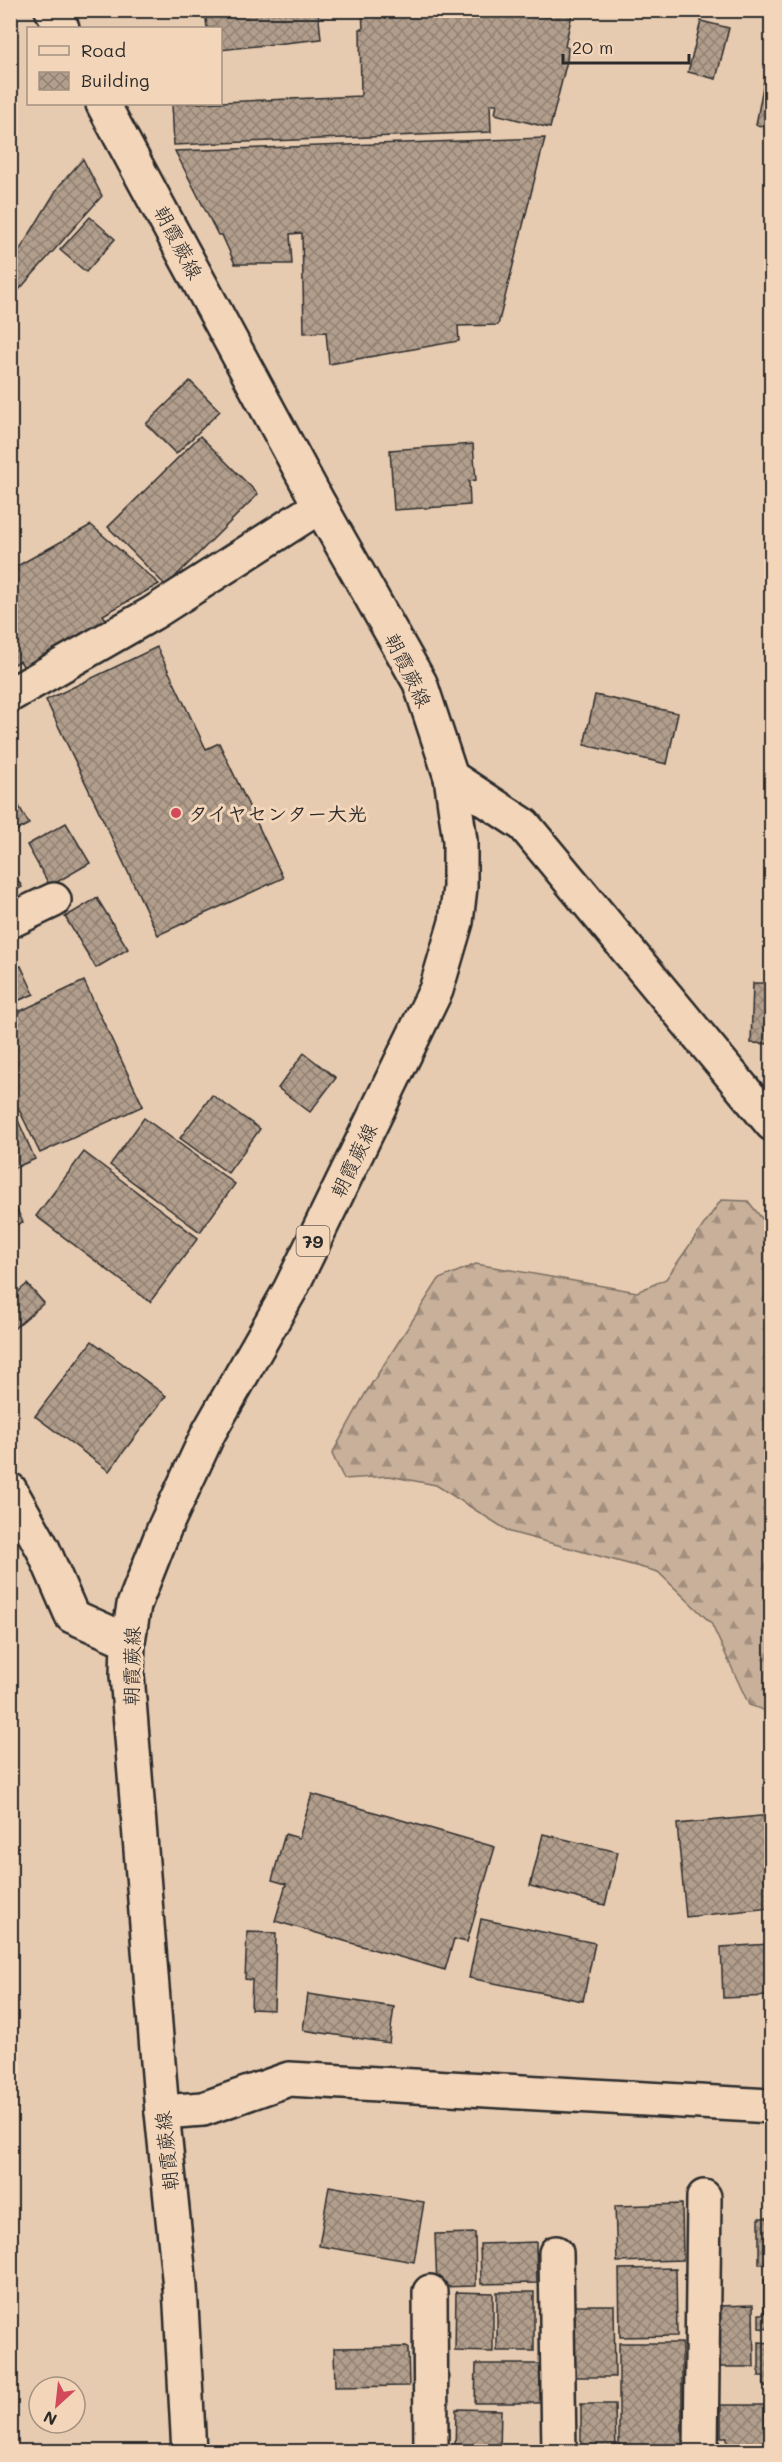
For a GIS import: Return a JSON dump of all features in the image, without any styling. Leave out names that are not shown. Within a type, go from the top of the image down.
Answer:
[{"type":"main road","points":[[52,10],[61,27]]},
{"type":"main road","name":"朝霞蕨線","points":[[104,105],[320,506],[420,683],[451,777],[460,841],[460,887],[456,921],[436,990],[290,1290],[209,1432],[164,1528],[134,1605],[128,1641],[127,1675],[162,2112],[180,2287],[189,2451]]},
{"type":"main road","points":[[10,695],[153,613],[320,506]]},
{"type":"main road","points":[[451,777],[524,825],[771,1124]]},
{"type":"main road","points":[[10,921],[54,900]]},
{"type":"main road","points":[[10,1490],[43,1549],[72,1616],[128,1641]]},
{"type":"main road","points":[[162,2112],[203,2109],[289,2079],[771,2106]]},
{"type":"main road","points":[[701,2451],[704,2197]]},
{"type":"main road","points":[[556,2253],[559,2451]]},
{"type":"main road","points":[[430,2292],[431,2451]]},
{"type":"green space","points":[[721,1200],[748,1201],[771,1230],[771,1713],[749,1705],[711,1623],[658,1572],[510,1532],[436,1485],[389,1476],[344,1479],[332,1454],[365,1394],[439,1279],[476,1264],[637,1292],[666,1279]]},
{"type":"building","points":[[205,10],[318,10],[321,39],[222,50],[222,27],[207,27]]},
{"type":"building","points":[[362,10],[573,10],[565,46],[568,48],[567,61],[550,128],[495,114],[497,104],[490,104],[491,132],[174,145],[172,105],[222,105],[222,102],[361,96],[360,29],[363,29]]},
{"type":"building","points":[[701,21],[729,28],[716,79],[688,72]]},
{"type":"building","points":[[765,75],[772,76],[772,128],[756,125]]},
{"type":"building","points":[[545,138],[498,325],[458,326],[459,341],[329,364],[326,332],[304,333],[302,233],[290,234],[292,264],[235,264],[222,235],[218,235],[175,151]]},
{"type":"building","points":[[83,159],[102,196],[10,300],[10,266],[59,186]]},
{"type":"building","points":[[90,217],[115,239],[86,272],[60,250]]},
{"type":"building","points":[[190,381],[220,411],[176,454],[146,424]]},
{"type":"building","points":[[200,436],[258,494],[166,586],[108,527]]},
{"type":"building","points":[[473,444],[476,480],[469,481],[470,505],[394,510],[390,450]]},
{"type":"building","points":[[91,525],[159,584],[103,615],[108,622],[25,669],[20,661],[10,666],[10,570]]},
{"type":"building","name":"タイヤセンター大光","points":[[157,647],[206,749],[219,743],[283,878],[158,935],[46,700]]},
{"type":"building","points":[[595,695],[678,713],[667,764],[584,745]]},
{"type":"building","points":[[10,790],[29,824],[10,834]]},
{"type":"building","points":[[66,823],[90,863],[50,886],[27,845]]},
{"type":"building","points":[[10,867],[22,887],[10,894]]},
{"type":"building","points":[[97,898],[128,949],[96,968],[65,917]]},
{"type":"building","points":[[21,966],[34,994],[10,1004],[10,970]]},
{"type":"building","points":[[84,981],[143,1106],[40,1153],[10,1091],[10,1016]]},
{"type":"building","points":[[753,983],[772,983],[772,1044],[751,1043]]},
{"type":"building","points":[[304,1053],[336,1078],[310,1112],[278,1088]]},
{"type":"building","points":[[212,1095],[260,1129],[228,1173],[180,1138]]},
{"type":"building","points":[[10,1102],[35,1159],[10,1170]]},
{"type":"building","points":[[144,1118],[235,1184],[200,1232],[110,1165]]},
{"type":"building","points":[[84,1152],[198,1238],[150,1302],[36,1216]]},
{"type":"building","points":[[10,1196],[23,1222],[10,1228]]},
{"type":"building","points":[[27,1284],[44,1303],[10,1332],[10,1299]]},
{"type":"building","points":[[92,1341],[166,1396],[109,1471],[35,1416]]},
{"type":"building","points":[[312,1794],[495,1847],[467,1942],[454,1939],[445,1970],[275,1921],[286,1884],[272,1880],[285,1834],[299,1838]]},
{"type":"building","points":[[772,1815],[772,1908],[686,1917],[677,1824]]},
{"type":"building","points":[[543,1834],[618,1852],[605,1905],[530,1886]]},
{"type":"building","points":[[481,1919],[595,1943],[583,2001],[469,1978]]},
{"type":"building","points":[[247,1932],[276,1933],[274,2010],[251,2009],[252,1980],[245,1979]]},
{"type":"building","points":[[772,1944],[772,1996],[723,1998],[721,1947]]},
{"type":"building","points":[[308,1994],[394,2007],[389,2043],[303,2030]]},
{"type":"building","points":[[329,2186],[424,2202],[414,2262],[319,2246]]},
{"type":"building","points":[[682,2204],[683,2260],[617,2262],[615,2206]]},
{"type":"building","points":[[759,2218],[772,2218],[772,2264],[759,2264]]},
{"type":"building","points":[[475,2233],[476,2286],[437,2287],[435,2234]]},
{"type":"building","points":[[536,2242],[537,2283],[481,2284],[480,2244]]},
{"type":"building","points":[[676,2268],[677,2336],[620,2337],[619,2269]]},
{"type":"building","points":[[764,2279],[772,2279],[772,2329],[759,2328],[759,2314],[764,2314]]},
{"type":"building","points":[[456,2292],[493,2293],[493,2352],[455,2351]]},
{"type":"building","points":[[497,2292],[534,2292],[534,2351],[497,2351]]},
{"type":"building","points":[[573,2305],[614,2305],[615,2377],[573,2377]]},
{"type":"building","points":[[753,2305],[754,2367],[717,2367],[717,2306]]},
{"type":"building","points":[[759,2342],[772,2343],[772,2388],[764,2387],[764,2376],[759,2376]]},
{"type":"building","points":[[619,2343],[682,2343],[682,2452],[619,2452]]},
{"type":"building","points":[[408,2347],[409,2386],[335,2387],[334,2348]]},
{"type":"building","points":[[476,2364],[540,2364],[541,2403],[475,2403]]},
{"type":"building","points":[[770,2403],[772,2403],[772,2452],[770,2452]]},
{"type":"building","points":[[581,2404],[615,2404],[616,2452],[581,2452]]},
{"type":"building","points":[[721,2405],[765,2405],[766,2452],[727,2452],[727,2437],[721,2437]]},
{"type":"building","points":[[456,2409],[501,2410],[500,2452],[455,2452]]},
{"type":"place","name":"タイヤセンター大光","points":[[176,813]]}]
